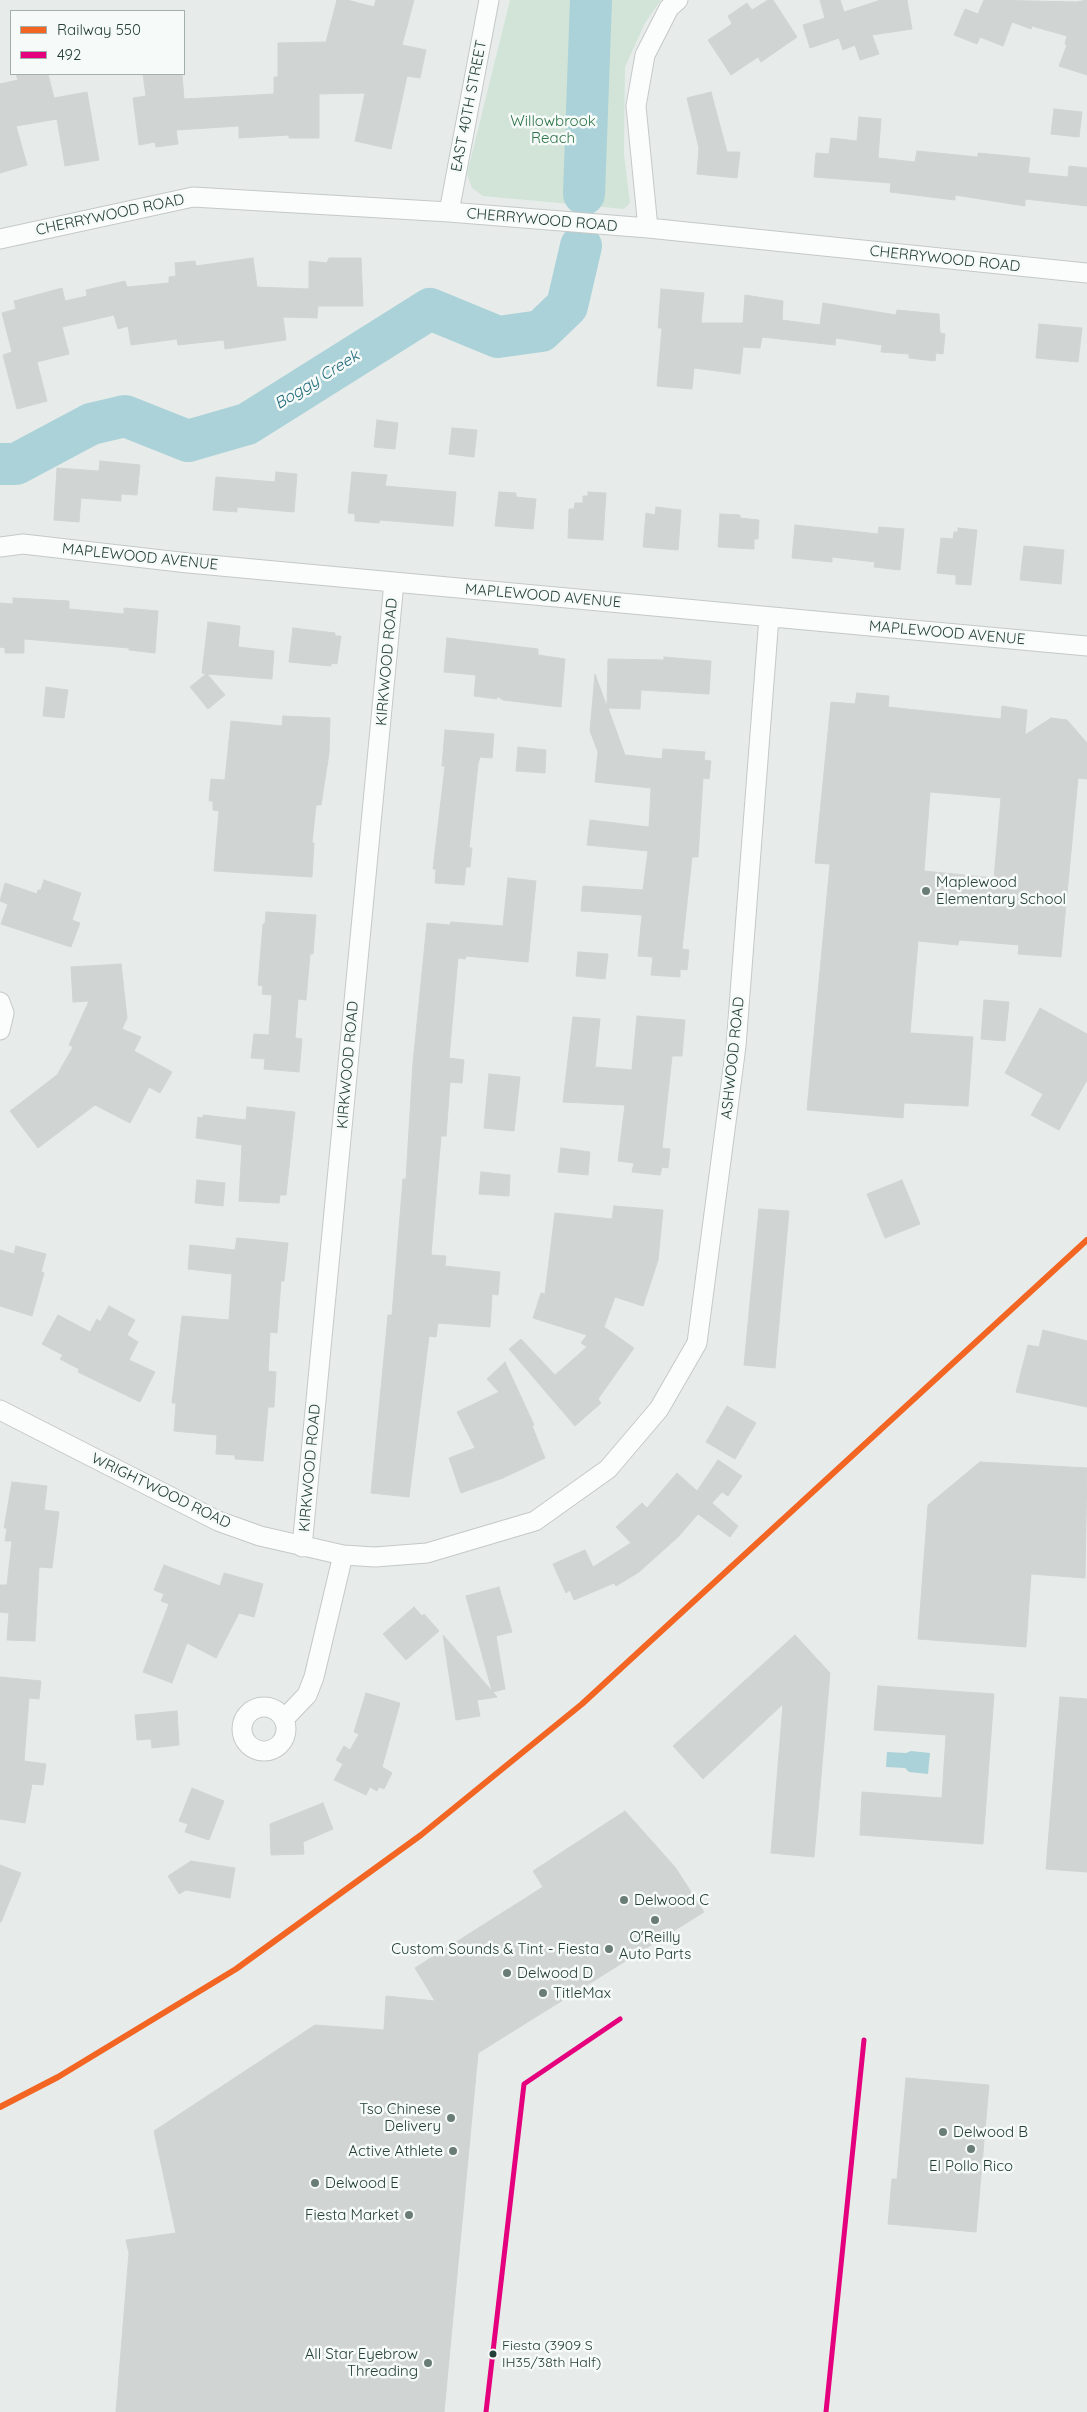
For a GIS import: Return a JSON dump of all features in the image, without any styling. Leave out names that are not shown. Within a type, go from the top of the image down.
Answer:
[{"type":"street","name":"EAST 40TH STREET","points":[[449,212],[489,0]]},
{"type":"street","points":[[648,228],[636,106],[644,55],[669,8],[678,0]]},
{"type":"street","name":"CHERRYWOOD ROAD","points":[[0,239],[193,197],[449,212],[648,228],[1087,273]]},
{"type":"street","name":"MAPLEWOOD AVENUE","points":[[0,547],[23,544],[188,563],[1087,646]]},
{"type":"street","name":"KIRKWOOD ROAD","points":[[302,1547],[394,582]]},
{"type":"street","name":"ASHWOOD ROAD","points":[[608,1468],[660,1410],[697,1343],[736,1046],[769,617]]},
{"type":"street","points":[[0,1002],[4,1013],[0,1030]]},
{"type":"street","name":"WRIGHTWOOD ROAD","points":[[0,1410],[218,1521],[260,1536],[343,1555],[375,1557],[426,1553],[534,1521],[608,1468]]},
{"type":"street","points":[[284,1719],[307,1695],[314,1677],[343,1555]]},
{"type":"green space","name":"Willowbrook Reach","points":[[510,0],[661,0],[645,23],[625,67],[624,154],[630,203],[624,209],[483,196],[472,188],[467,174]]},
{"type":"water","points":[[911,1751],[930,1753],[928,1774],[909,1772],[905,1768],[886,1767],[887,1752],[906,1753]]},
{"type":"building","points":[[337,0],[347,0],[374,7],[376,0],[414,0],[402,45],[426,50],[420,78],[407,76],[391,149],[355,141],[365,93],[319,94],[319,138],[289,138],[289,135],[239,138],[239,126],[176,130],[178,144],[156,147],[155,142],[139,145],[133,98],[146,96],[143,75],[182,75],[184,99],[274,94],[274,77],[278,77],[278,43],[326,42]]},
{"type":"building","points":[[768,0],[773,0],[797,37],[761,62],[758,57],[731,75],[708,40],[732,24],[728,16],[747,3],[752,10]]},
{"type":"building","points":[[820,0],[840,0],[844,12],[881,0],[907,0],[912,29],[872,35],[879,54],[860,60],[855,45],[843,50],[839,38],[810,48],[803,25],[825,18]]},
{"type":"building","points":[[984,0],[1077,2],[1087,0],[1087,75],[1059,66],[1067,45],[1065,44],[1067,36],[1032,26],[1031,29],[1012,22],[1003,46],[980,37],[977,44],[954,35],[965,9],[978,14]]},
{"type":"building","points":[[16,75],[48,75],[54,98],[87,92],[99,160],[65,166],[57,119],[16,126],[27,165],[0,173],[0,84],[18,80]]},
{"type":"building","points":[[711,92],[727,152],[740,152],[737,178],[697,174],[699,148],[687,98]]},
{"type":"building","points":[[1054,109],[1082,112],[1079,137],[1051,134]]},
{"type":"building","points":[[859,117],[881,119],[878,158],[915,162],[917,151],[978,157],[978,153],[1030,158],[1028,173],[1068,177],[1069,166],[1087,168],[1087,206],[1025,199],[1025,206],[955,195],[955,200],[890,192],[891,183],[814,177],[816,153],[829,154],[831,138],[857,141]]},
{"type":"building","points":[[253,258],[257,287],[309,289],[309,261],[327,263],[329,258],[361,258],[363,306],[318,306],[317,318],[283,317],[286,340],[225,349],[224,340],[178,345],[177,339],[131,345],[128,326],[118,329],[114,315],[62,327],[69,354],[37,362],[47,401],[17,409],[3,355],[12,352],[2,313],[16,309],[14,301],[62,288],[65,301],[87,296],[86,290],[125,281],[127,287],[169,283],[169,277],[176,276],[175,263],[195,261],[196,266]]},
{"type":"building","points":[[661,289],[704,293],[701,323],[743,323],[745,295],[783,301],[782,320],[820,325],[823,303],[896,315],[897,310],[939,314],[940,333],[945,334],[943,354],[936,353],[935,361],[909,358],[909,354],[881,352],[882,345],[836,338],[835,345],[762,337],[760,348],[743,347],[740,374],[694,368],[692,389],[657,386],[662,328],[658,328]]},
{"type":"building","points":[[1039,324],[1082,328],[1078,362],[1036,358]]},
{"type":"building","points":[[377,420],[398,423],[395,449],[374,447]]},
{"type":"building","points":[[452,428],[477,430],[474,457],[449,454]]},
{"type":"building","points":[[100,461],[140,465],[137,495],[121,494],[121,501],[81,498],[79,522],[54,520],[57,468],[99,471]]},
{"type":"building","points":[[276,472],[297,474],[294,512],[237,507],[237,512],[213,510],[216,477],[275,482]]},
{"type":"building","points":[[352,472],[387,475],[385,486],[456,492],[453,526],[380,520],[379,523],[355,521],[355,514],[348,513]]},
{"type":"building","points":[[499,492],[516,493],[516,497],[536,499],[533,529],[495,526]]},
{"type":"building","points":[[588,492],[606,493],[603,540],[568,538],[569,509],[574,509],[575,503],[583,503],[583,496],[588,496]]},
{"type":"building","points":[[656,507],[681,510],[678,550],[643,547],[646,513],[655,515]]},
{"type":"building","points":[[720,514],[740,515],[740,518],[759,520],[758,539],[754,539],[754,549],[718,547]]},
{"type":"building","points":[[795,525],[878,534],[879,527],[904,529],[900,570],[874,567],[875,562],[832,557],[832,562],[792,558]]},
{"type":"building","points":[[958,528],[977,530],[971,585],[956,584],[956,575],[937,573],[941,538],[953,539],[954,532],[958,532]]},
{"type":"building","points":[[1024,546],[1064,550],[1061,584],[1020,580]]},
{"type":"building","points":[[13,598],[69,601],[69,609],[124,614],[124,608],[158,611],[155,653],[129,650],[129,648],[24,639],[24,653],[5,653],[5,648],[0,647],[0,603],[13,604]]},
{"type":"building","points":[[208,622],[240,626],[238,647],[274,651],[272,679],[207,674],[225,695],[208,709],[190,687],[206,674],[202,673]]},
{"type":"building","points":[[293,628],[335,633],[335,636],[341,636],[337,664],[331,663],[331,666],[289,662]]},
{"type":"building","points":[[447,638],[538,649],[538,655],[565,659],[561,707],[503,700],[497,696],[497,699],[474,696],[476,675],[444,672]]},
{"type":"building","points":[[664,657],[711,661],[709,694],[641,690],[640,709],[608,708],[625,755],[662,759],[663,749],[705,752],[704,760],[711,761],[709,779],[703,778],[698,857],[692,857],[682,949],[689,950],[687,970],[680,969],[680,977],[651,975],[653,957],[638,956],[642,915],[581,911],[583,886],[643,890],[648,851],[587,845],[590,820],[649,827],[651,790],[651,788],[595,782],[598,752],[590,731],[595,674],[607,707],[608,659],[664,660]]},
{"type":"building","points":[[46,687],[68,690],[64,718],[43,716]]},
{"type":"building","points":[[857,693],[889,696],[888,707],[1001,719],[1002,706],[1027,710],[1025,735],[1051,718],[1067,720],[1087,743],[1087,779],[1078,778],[1061,957],[1018,954],[1019,945],[959,940],[958,945],[918,941],[910,1033],[973,1037],[968,1106],[904,1103],[903,1118],[807,1110],[830,864],[815,863],[831,702],[855,704]],"holes":[[[930,792],[1001,798],[994,878],[924,871]]]},
{"type":"building","points":[[283,716],[330,718],[329,753],[321,805],[316,805],[312,843],[314,843],[312,877],[214,871],[219,811],[213,810],[213,801],[209,801],[211,779],[225,780],[231,721],[282,726]]},
{"type":"building","points":[[445,730],[494,734],[492,758],[480,757],[478,764],[469,848],[472,848],[470,867],[466,867],[464,885],[435,883],[436,869],[433,869],[445,766],[442,766]]},
{"type":"building","points":[[518,747],[546,750],[545,773],[516,771]]},
{"type":"building","points":[[508,878],[536,881],[528,962],[466,956],[465,959],[458,958],[449,1058],[464,1060],[462,1083],[450,1082],[446,1136],[441,1136],[431,1255],[446,1256],[445,1266],[500,1272],[498,1295],[492,1294],[490,1327],[438,1323],[436,1337],[429,1336],[409,1497],[371,1493],[388,1315],[392,1315],[403,1179],[406,1179],[413,1063],[427,923],[450,925],[451,922],[503,926]]},
{"type":"building","points":[[44,880],[81,893],[72,920],[80,923],[71,947],[1,924],[8,904],[0,901],[5,883],[37,894],[38,890],[41,890]]},
{"type":"building","points":[[266,912],[316,915],[313,954],[310,954],[306,1000],[298,999],[295,1038],[302,1039],[299,1072],[264,1069],[265,1059],[251,1058],[254,1034],[269,1035],[272,995],[262,994],[263,986],[258,985],[263,924],[265,924]]},
{"type":"building","points":[[578,952],[608,954],[605,979],[576,976]]},
{"type":"building","points":[[121,964],[127,1018],[122,1029],[141,1037],[134,1051],[172,1072],[160,1093],[149,1087],[130,1123],[95,1105],[38,1148],[10,1111],[57,1075],[73,1047],[69,1045],[89,1001],[73,1002],[71,967]]},
{"type":"building","points":[[984,1000],[1009,1002],[1005,1041],[981,1039]]},
{"type":"building","points":[[1040,1008],[1087,1034],[1087,1080],[1059,1130],[1031,1115],[1043,1094],[1005,1073]]},
{"type":"building","points":[[637,1016],[685,1020],[682,1056],[672,1056],[662,1148],[670,1149],[668,1168],[662,1167],[660,1175],[632,1172],[634,1163],[618,1161],[625,1105],[563,1102],[573,1017],[600,1019],[595,1067],[632,1070]]},
{"type":"building","points":[[489,1074],[520,1077],[514,1131],[484,1128]]},
{"type":"building","points":[[247,1107],[295,1112],[286,1195],[280,1195],[279,1203],[239,1201],[242,1145],[196,1138],[198,1117],[203,1118],[203,1115],[246,1120]]},
{"type":"building","points":[[561,1148],[590,1152],[588,1175],[558,1172]]},
{"type":"building","points":[[481,1172],[510,1175],[509,1196],[479,1194]]},
{"type":"building","points":[[197,1180],[225,1183],[223,1206],[195,1203]]},
{"type":"building","points":[[902,1180],[920,1224],[885,1238],[867,1194]]},
{"type":"building","points":[[614,1206],[663,1210],[658,1260],[643,1306],[615,1297],[604,1327],[634,1348],[598,1399],[601,1403],[575,1426],[509,1349],[521,1339],[555,1375],[587,1347],[581,1343],[587,1335],[533,1318],[541,1293],[545,1294],[555,1213],[612,1219]]},
{"type":"building","points":[[759,1209],[789,1211],[775,1368],[744,1365]]},
{"type":"building","points":[[237,1238],[288,1243],[284,1281],[281,1281],[277,1333],[270,1332],[268,1371],[276,1372],[274,1407],[268,1407],[263,1461],[235,1459],[235,1455],[216,1454],[217,1435],[174,1431],[176,1403],[172,1403],[182,1316],[229,1320],[232,1274],[188,1269],[190,1245],[235,1250]]},
{"type":"building","points":[[16,1246],[46,1254],[41,1272],[44,1273],[32,1316],[0,1306],[0,1250],[14,1254]]},
{"type":"building","points":[[109,1306],[135,1320],[127,1335],[138,1342],[129,1360],[155,1372],[140,1402],[78,1372],[79,1369],[60,1359],[63,1355],[42,1344],[58,1315],[90,1332],[97,1319],[100,1322]]},
{"type":"building","points":[[1043,1330],[1087,1341],[1087,1407],[1016,1392],[1028,1345],[1039,1347]]},
{"type":"building","points":[[505,1362],[534,1425],[532,1426],[545,1458],[503,1478],[461,1493],[449,1458],[475,1448],[457,1412],[499,1392],[487,1379]]},
{"type":"building","points":[[727,1406],[756,1423],[735,1459],[706,1442]]},
{"type":"building","points":[[718,1460],[742,1476],[728,1496],[722,1492],[712,1503],[738,1526],[730,1537],[698,1514],[678,1537],[639,1572],[616,1586],[614,1583],[574,1600],[570,1590],[566,1593],[553,1564],[585,1550],[593,1567],[631,1543],[616,1527],[642,1503],[647,1508],[677,1473],[697,1491]]},
{"type":"building","points":[[980,1462],[1087,1468],[1085,1578],[1031,1574],[1026,1647],[918,1639],[928,1505]]},
{"type":"building","points":[[12,1482],[47,1486],[44,1510],[59,1512],[52,1568],[39,1567],[35,1641],[7,1640],[9,1613],[0,1612],[0,1585],[7,1585],[12,1541],[5,1541],[7,1528],[4,1528]]},
{"type":"building","points":[[164,1565],[220,1586],[224,1573],[263,1584],[254,1617],[239,1613],[216,1658],[187,1643],[172,1683],[143,1672],[169,1604],[161,1601],[164,1594],[154,1590]]},
{"type":"building","points":[[499,1587],[512,1632],[496,1636],[505,1689],[493,1692],[497,1697],[477,1700],[480,1716],[456,1720],[443,1635],[492,1691],[466,1596]]},
{"type":"building","points":[[414,1607],[422,1616],[424,1614],[439,1631],[406,1660],[383,1634]]},
{"type":"building","points":[[795,1635],[830,1673],[814,1857],[771,1853],[783,1704],[703,1779],[673,1746]]},
{"type":"building","points":[[0,1677],[41,1681],[39,1699],[29,1698],[24,1761],[46,1764],[43,1785],[32,1784],[25,1823],[0,1819]]},
{"type":"building","points":[[878,1686],[994,1694],[983,1844],[860,1835],[862,1792],[942,1798],[946,1735],[874,1730]]},
{"type":"building","points":[[366,1693],[400,1703],[382,1767],[392,1773],[384,1789],[379,1787],[377,1791],[370,1787],[366,1795],[334,1780],[343,1764],[336,1760],[344,1746],[350,1750],[359,1734],[354,1732]]},
{"type":"building","points":[[1060,1697],[1087,1699],[1087,1872],[1046,1869]]},
{"type":"building","points":[[177,1711],[179,1745],[152,1748],[151,1739],[137,1740],[135,1715]]},
{"type":"building","points":[[192,1788],[224,1801],[209,1840],[185,1832],[188,1824],[179,1821]]},
{"type":"building","points":[[323,1803],[333,1829],[303,1842],[304,1854],[271,1855],[270,1824]]},
{"type":"building","name":"Delwood E","points":[[625,1811],[675,1867],[704,1912],[478,2053],[444,2412],[116,2412],[129,2253],[126,2240],[176,2233],[154,2131],[315,2025],[384,2030],[386,1996],[435,2001],[415,1968],[543,1887],[533,1871]]},
{"type":"building","points":[[191,1861],[235,1868],[230,1898],[186,1890],[179,1894],[168,1876]]},
{"type":"building","points":[[0,1865],[21,1873],[1,1922],[0,1922]]},
{"type":"building","name":"Delwood B","points":[[906,2078],[989,2085],[976,2232],[888,2224],[892,2179],[897,2179]]},
{"type":"waterway","name":"Boggy Creek","points":[[584,194],[591,0]]},
{"type":"waterway","name":"Boggy Creek","points":[[0,464],[16,464],[91,424],[125,416],[188,441],[247,424],[430,309],[498,337],[541,331],[567,306],[581,246]]},
{"type":"rail line","name":"550","points":[[0,2107],[58,2077],[236,1969],[421,1835],[582,1704],[1087,1240]]},
{"type":"transit line","name":"492","points":[[486,2412],[524,2084],[620,2019]]},
{"type":"transit line","name":"492","points":[[826,2412],[864,2040]]},
{"type":"place","name":"Maplewood Elementary School","points":[[926,891]]},
{"type":"place","name":"Delwood C","points":[[624,1900]]},
{"type":"place","name":"O'Reilly Auto Parts","points":[[655,1920]]},
{"type":"place","name":"Custom Sounds & Tint - Fiesta","points":[[609,1949]]},
{"type":"place","name":"Delwood D","points":[[507,1973]]},
{"type":"place","name":"TitleMax","points":[[543,1993]]},
{"type":"place","name":"Tso Chinese Delivery","points":[[451,2118]]},
{"type":"place","name":"Delwood B","points":[[943,2132]]},
{"type":"place","name":"El Pollo Rico","points":[[971,2149]]},
{"type":"place","name":"Active Athlete","points":[[453,2151]]},
{"type":"place","name":"Delwood E","points":[[315,2183]]},
{"type":"place","name":"Fiesta Market","points":[[409,2215]]},
{"type":"place","name":"Fiesta (3909 S IH35/38th Half)","points":[[493,2354]]},
{"type":"place","name":"All Star Eyebrow Threading","points":[[428,2363]]}]
